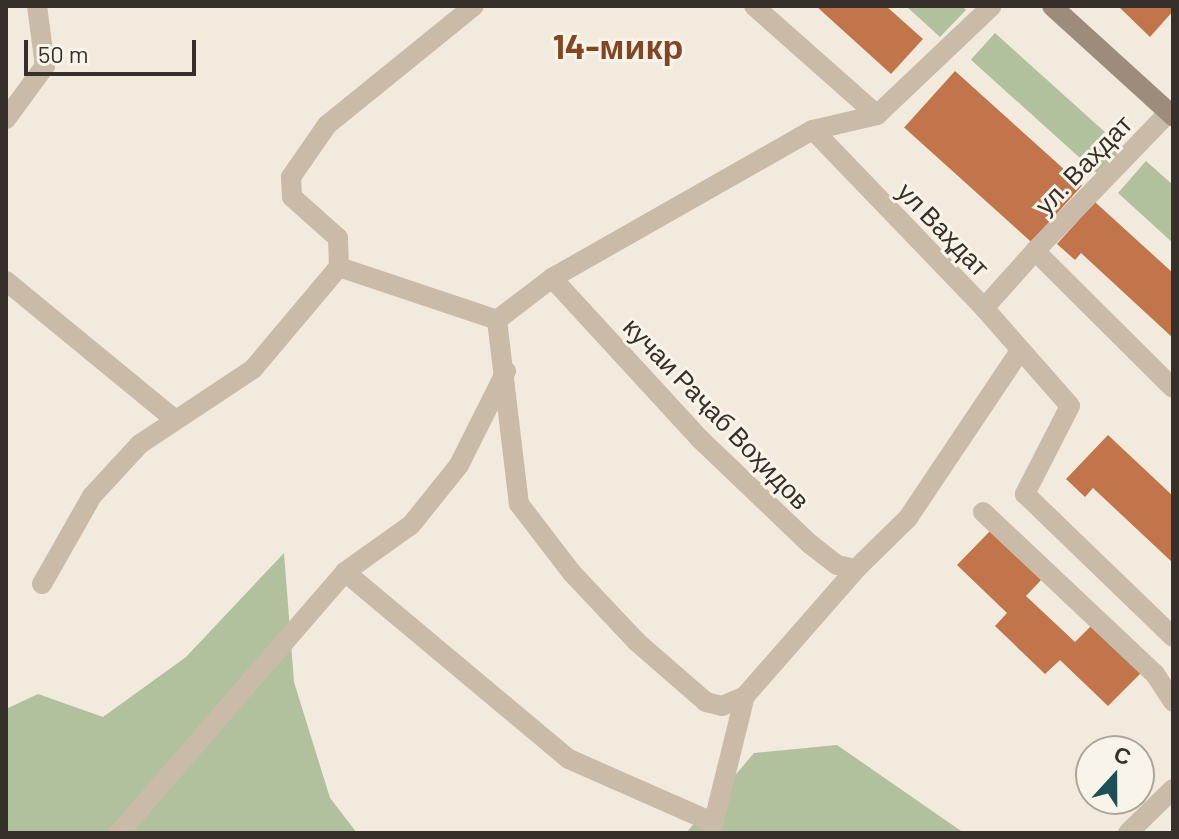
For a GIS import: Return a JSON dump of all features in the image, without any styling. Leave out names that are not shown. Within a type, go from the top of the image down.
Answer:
[{"type":"main road","points":[[1052,6],[1169,107]]},
{"type":"street","points":[[42,584],[92,496],[140,444],[173,418],[253,369],[339,267],[338,238],[292,197],[291,177],[327,125],[474,6]]},
{"type":"street","points":[[754,6],[877,115]]},
{"type":"street","points":[[339,267],[466,314],[497,320],[552,278],[813,130],[877,115],[992,6]]},
{"type":"street","points":[[6,119],[45,66],[37,7]]},
{"type":"street","name":"ул. Вахдат","points":[[1035,251],[1169,107]]},
{"type":"street","name":"ул Ваҳдат","points":[[813,130],[984,308],[1035,251]]},
{"type":"street","points":[[1035,251],[1173,388]]},
{"type":"street","name":"кучаи Раҷаб Воҳидов","points":[[552,278],[700,439],[810,544],[837,565],[856,569]]},
{"type":"street","points":[[6,281],[173,418]]},
{"type":"street","points":[[984,308],[1070,406],[1025,494],[1173,637]]},
{"type":"street","points":[[497,320],[506,370],[519,504],[572,573],[637,642],[706,702],[722,706],[745,696],[856,569],[908,518],[1020,351]]},
{"type":"street","points":[[119,833],[345,572],[421,513],[459,465],[506,370]]},
{"type":"street","points":[[983,512],[1155,674],[1173,702]]},
{"type":"street","points":[[345,572],[569,759],[713,828],[745,696]]},
{"type":"street","points":[[1128,833],[1173,789]]},
{"type":"green space","points":[[906,6],[962,6],[966,10],[940,37]]},
{"type":"green space","points":[[995,33],[1122,147],[1098,174],[971,60]]},
{"type":"green space","points":[[1146,161],[1173,185],[1173,243],[1118,193]]},
{"type":"green space","points":[[284,553],[294,682],[330,798],[357,833],[6,833],[6,709],[38,694],[103,717],[186,657]]},
{"type":"green space","points":[[837,745],[964,833],[686,833],[754,753]]},
{"type":"building","points":[[816,6],[886,6],[923,39],[891,74]]},
{"type":"building","points":[[1118,6],[1173,6],[1173,11],[1150,37]]},
{"type":"building","points":[[955,71],[1082,185],[1031,242],[904,127]]},
{"type":"building","points":[[1095,202],[1173,273],[1173,338],[1081,253],[1075,260],[1057,244]]},
{"type":"building","points":[[1108,435],[1173,496],[1173,563],[1093,488],[1085,497],[1066,479]]},
{"type":"building","points":[[991,530],[1042,579],[1026,596],[1075,642],[1093,624],[1142,672],[1108,706],[1060,660],[1045,674],[995,626],[1007,613],[957,565]]},
{"type":"district","name":"14-микр","points":[[618,46]]}]
